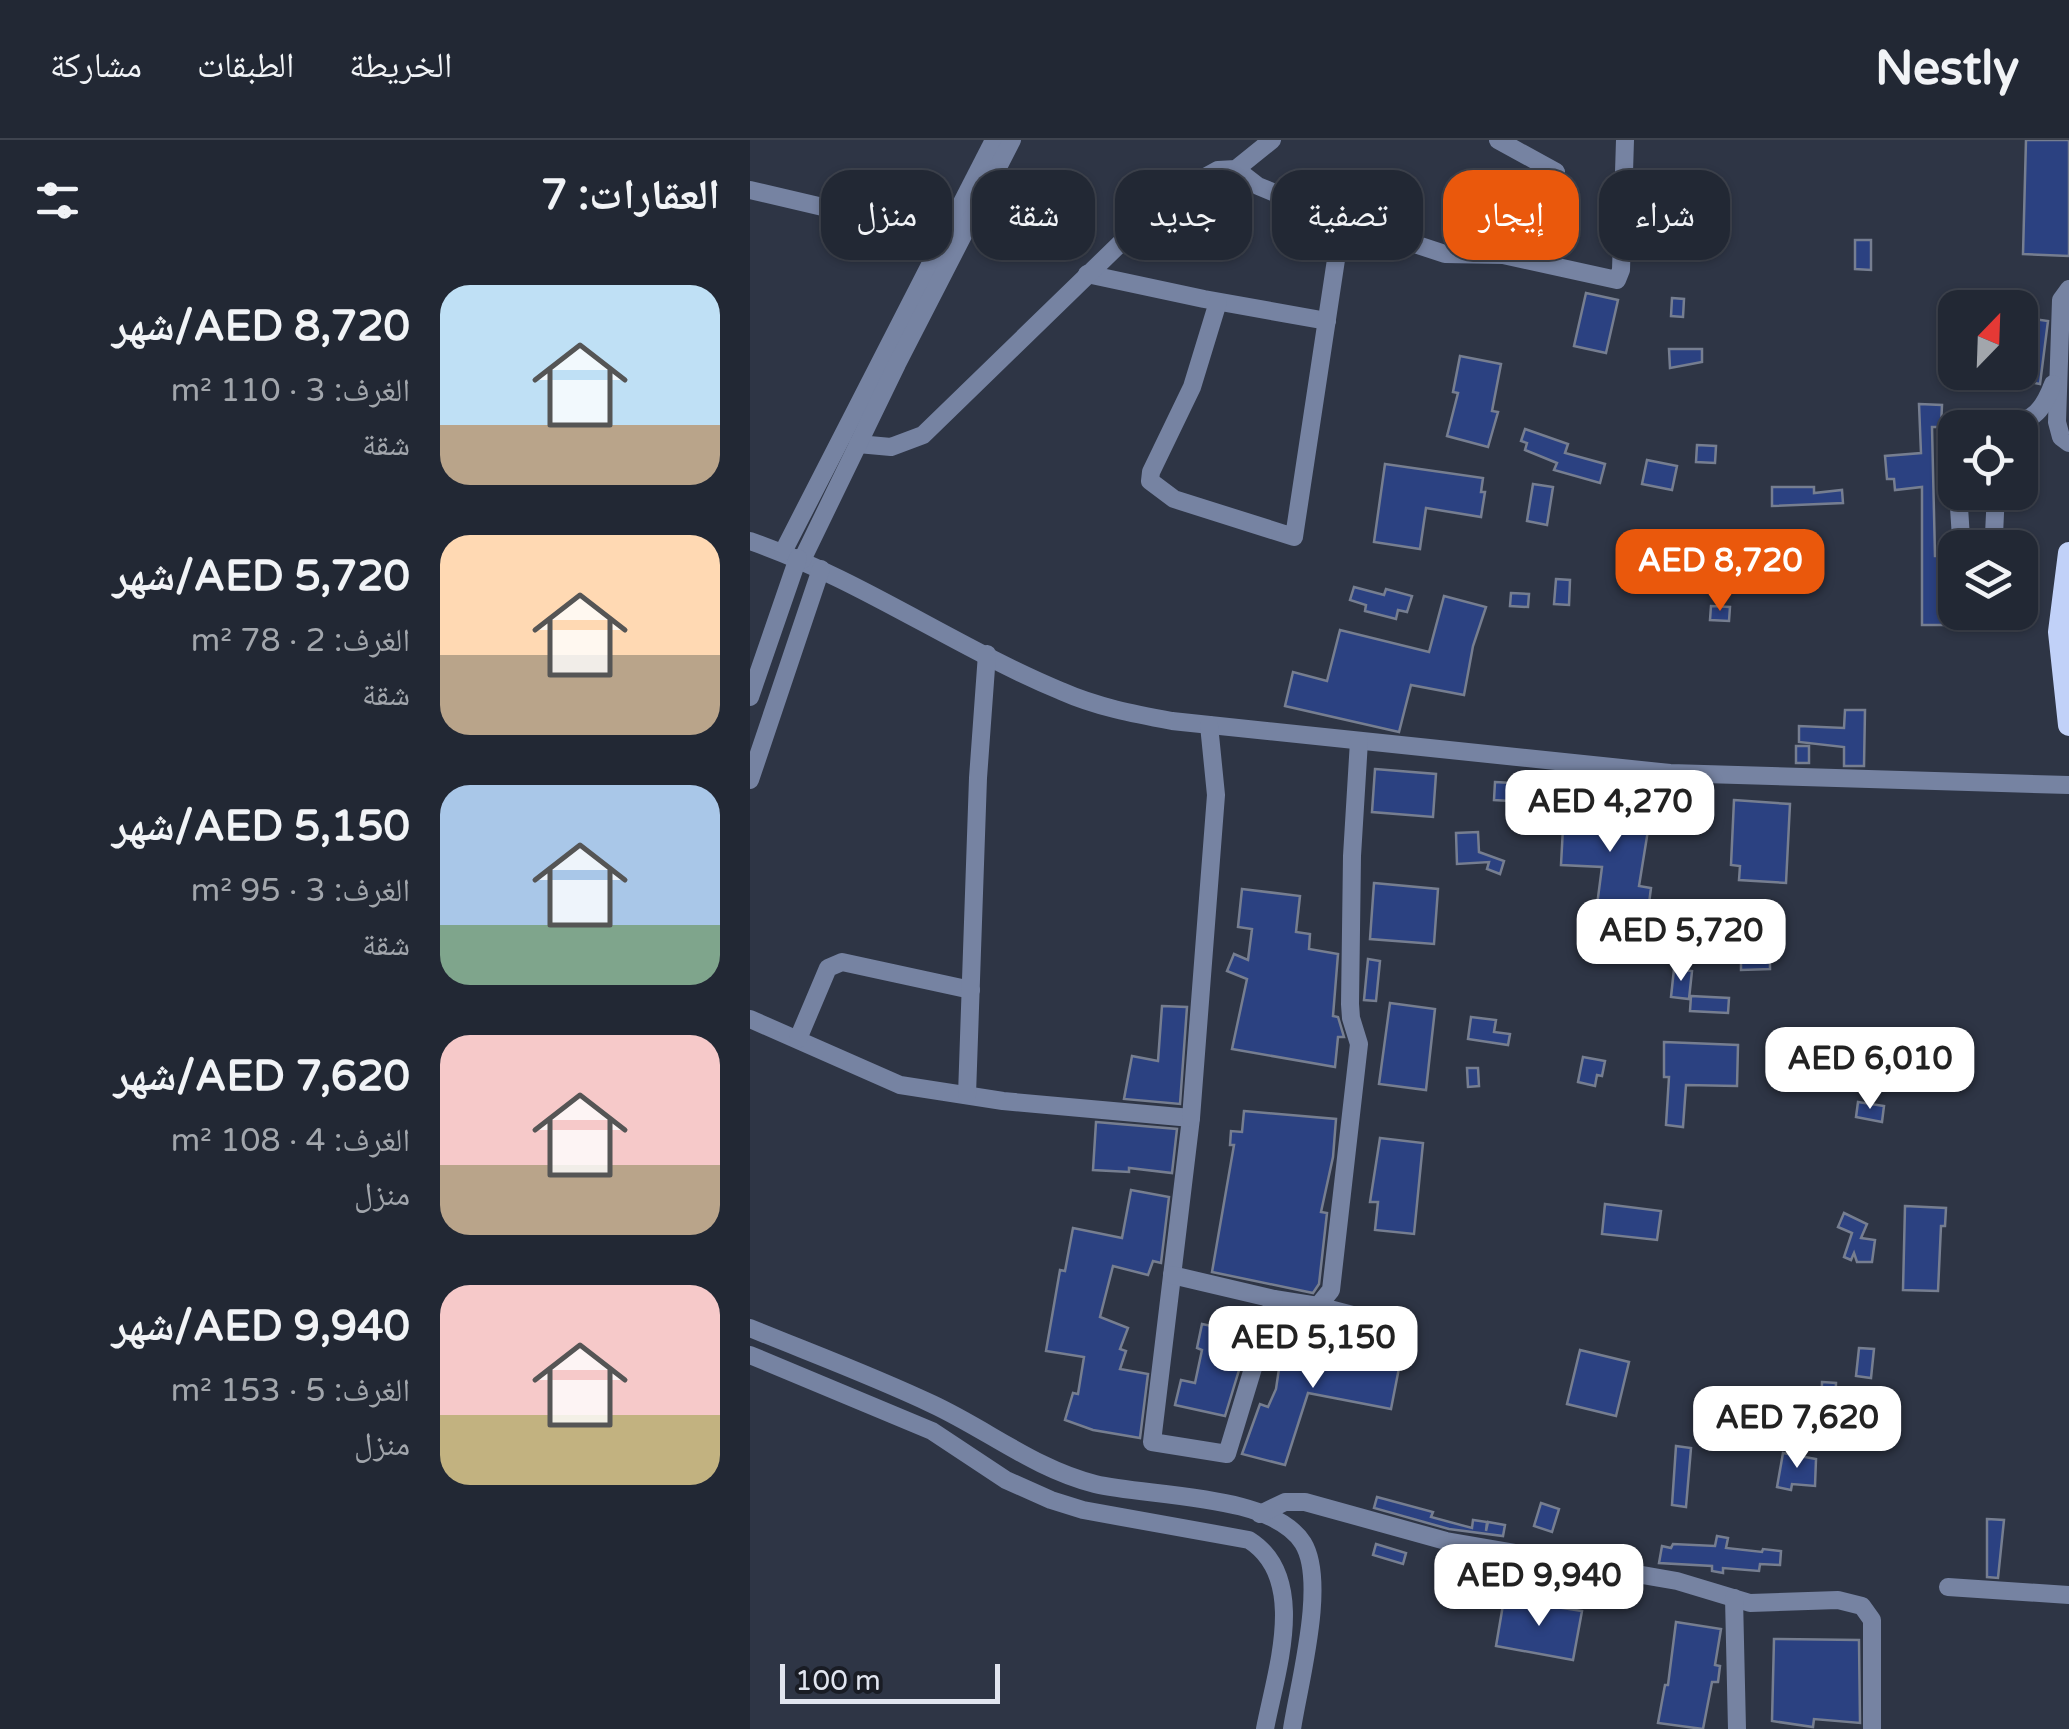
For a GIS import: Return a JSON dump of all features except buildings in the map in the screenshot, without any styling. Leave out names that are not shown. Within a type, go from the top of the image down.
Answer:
[{"type":"main road","points":[[2069,552],[2059,632],[2069,725]]},
{"type":"street","points":[[794,557],[858,444],[994,140]]},
{"type":"street","points":[[750,697],[794,557],[953,238],[1012,140]]},
{"type":"street","points":[[858,444],[891,447],[923,435],[1167,198],[1218,170],[1236,169],[1272,140]]},
{"type":"street","points":[[1498,140],[1552,170]]},
{"type":"street","points":[[1423,247],[1445,254],[1503,256],[1617,280],[1622,270],[1625,140]]},
{"type":"street","points":[[1236,169],[1272,192]]},
{"type":"street","points":[[750,190],[953,238]]},
{"type":"street","points":[[1218,302],[1192,387],[1150,481],[1174,500],[1294,537],[1336,260]]},
{"type":"street","points":[[1088,274],[1327,320]]},
{"type":"street","points":[[2069,289],[2062,300],[2058,343],[2058,431],[2069,443]]},
{"type":"street","points":[[2038,414],[2060,370]]},
{"type":"street","points":[[1959,510],[1961,538],[1971,547],[1981,548],[1994,535],[1995,510]]},
{"type":"street","points":[[750,541],[821,568],[1064,693],[1111,709],[1209,725],[1670,773],[2069,785]]},
{"type":"street","points":[[750,780],[821,568]]},
{"type":"street","points":[[967,1096],[978,778],[987,654]]},
{"type":"street","points":[[1209,725],[1216,794],[1192,1118],[1152,1442],[1228,1454],[1274,1298]]},
{"type":"street","points":[[1318,1306],[1332,1290],[1359,1044],[1350,1018],[1358,741]]},
{"type":"street","points":[[798,1039],[828,968],[842,962],[971,990]]},
{"type":"street","points":[[750,1019],[900,1085],[967,1096],[1192,1118]]},
{"type":"street","points":[[1172,1275],[1391,1325]]},
{"type":"street","points":[[750,1328],[934,1404],[1051,1469],[1096,1484],[1214,1500],[1282,1524],[1301,1540],[1314,1576],[1292,1729]]},
{"type":"street","points":[[750,1355],[932,1431],[1006,1480],[1051,1500],[1084,1510],[1249,1540],[1267,1551],[1285,1598],[1266,1729]]},
{"type":"street","points":[[1260,1514],[1285,1502],[1305,1502],[1446,1541],[1677,1580],[1750,1603],[1838,1600],[1862,1606],[1872,1620],[1872,1729]]},
{"type":"street","points":[[1948,1587],[2069,1595]]},
{"type":"street","points":[[1734,1598],[1737,1729]]}]
